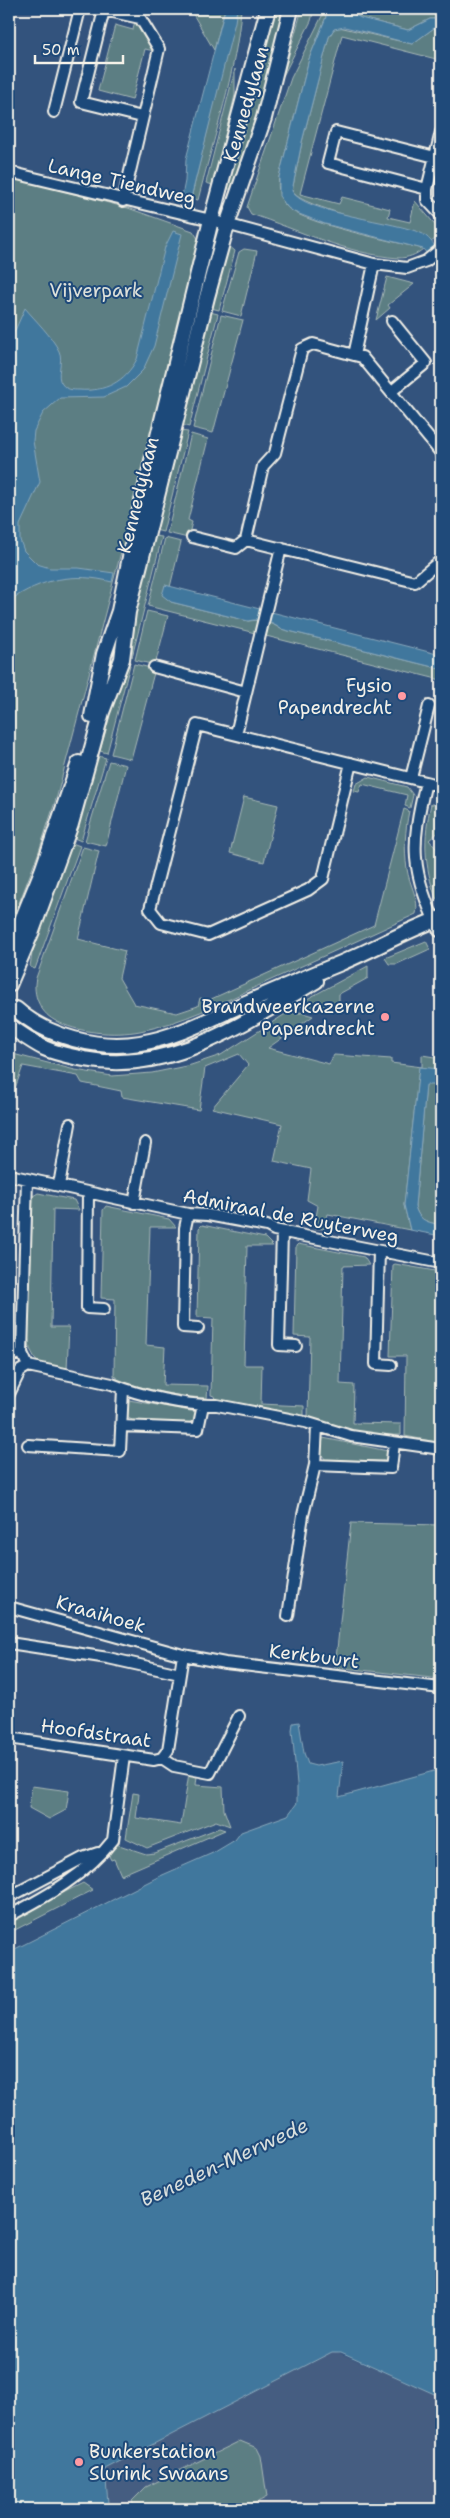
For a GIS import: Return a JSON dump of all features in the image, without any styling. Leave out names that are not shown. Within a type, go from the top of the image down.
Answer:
[{"type":"street","points":[[54,112],[80,9]]},
{"type":"street","name":"Kennedylaan","points":[[9,952],[42,871],[88,735],[98,694],[104,654],[119,611],[138,518],[212,220],[268,9]]},
{"type":"street","name":"Kennedylaan","points":[[9,986],[32,931],[71,824],[102,712],[122,659],[128,612],[206,297],[227,225],[264,118],[291,9]]},
{"type":"street","points":[[123,201],[159,49],[140,18],[104,10],[81,102],[142,117]]},
{"type":"street","points":[[427,189],[328,163],[330,155],[336,132],[435,157]]},
{"type":"street","points":[[441,132],[427,189],[427,200],[441,215]]},
{"type":"street","name":"Lange Tiendweg","points":[[9,172],[123,201],[212,220],[374,264],[407,268],[426,261],[441,249]]},
{"type":"street","points":[[354,355],[374,264]]},
{"type":"street","points":[[392,320],[426,363],[392,391]]},
{"type":"street","points":[[192,537],[236,548],[246,540],[263,466],[275,453],[302,349],[313,344],[362,357],[392,391],[441,453]]},
{"type":"street","points":[[246,540],[415,582],[441,560]]},
{"type":"street","points":[[236,734],[281,548]]},
{"type":"street","points":[[154,667],[246,692]]},
{"type":"street","points":[[411,778],[429,706]]},
{"type":"street","points":[[351,763],[323,879],[308,890],[208,935],[160,923],[150,909],[197,725],[236,734],[411,778],[441,786]]},
{"type":"street","points":[[9,986],[15,997],[12,1015],[61,1035],[96,1042],[138,1043],[169,1036],[194,1027],[318,970],[340,963],[438,923],[420,884],[415,852],[417,820],[426,782]]},
{"type":"street","points":[[9,1026],[44,1048],[66,1055],[100,1062],[130,1063],[155,1060],[199,1046],[326,975],[340,963]]},
{"type":"street","points":[[59,1185],[70,1124]]},
{"type":"street","points":[[134,1203],[145,1143]]},
{"type":"street","name":"Admiraal de Ruyterweg","points":[[9,1175],[59,1185],[88,1194],[188,1214],[208,1215],[266,1226],[282,1232],[441,1263]]},
{"type":"street","points":[[26,1179],[22,1353],[28,1366]]},
{"type":"street","points":[[88,1194],[87,1308],[104,1309]]},
{"type":"street","points":[[188,1214],[185,1228],[183,1327],[198,1328]]},
{"type":"street","points":[[282,1232],[279,1345],[296,1346]]},
{"type":"street","points":[[379,1251],[376,1364],[391,1365]]},
{"type":"street","points":[[9,1356],[22,1353]]},
{"type":"street","points":[[9,1394],[20,1371],[28,1366],[112,1384],[123,1389],[305,1422],[317,1427],[394,1443],[402,1441],[441,1449]]},
{"type":"street","points":[[28,1445],[120,1451],[123,1389]]},
{"type":"street","points":[[121,1426],[198,1429],[203,1405]]},
{"type":"street","points":[[288,1616],[303,1515],[315,1465],[317,1427]]},
{"type":"street","points":[[315,1465],[391,1468],[394,1443]]},
{"type":"street","name":"Kraaihoek","points":[[9,1607],[183,1655]]},
{"type":"street","points":[[9,1643],[108,1658],[180,1674]]},
{"type":"street","name":"Hoofdstraat","points":[[9,1738],[154,1760],[162,1758],[168,1750],[183,1655]]},
{"type":"street","name":"Kerkbuurt","points":[[183,1655],[234,1664],[441,1688]]},
{"type":"street","points":[[162,1758],[174,1766],[210,1773],[238,1716]]},
{"type":"street","points":[[9,1916],[54,1892],[104,1851],[113,1840],[124,1756]]},
{"type":"street","points":[[9,1897],[83,1858],[104,1851]]},
{"type":"shaded area","points":[[325,2347],[441,2396],[441,2509],[14,2509]]},
{"type":"green space","points":[[190,9],[225,9],[214,50]]},
{"type":"green space","points":[[237,9],[241,9],[235,56],[198,200],[191,198]]},
{"type":"green space","points":[[275,9],[285,9],[269,67],[260,113],[234,190],[224,188],[238,150]]},
{"type":"green space","points":[[302,9],[314,9],[311,21],[283,76]]},
{"type":"green space","points":[[343,9],[434,9],[441,10],[441,19],[430,19],[408,30],[361,18]]},
{"type":"green space","points":[[324,12],[326,17],[309,59],[279,177],[278,185],[281,198],[288,208],[313,220],[352,232],[423,249],[412,256],[398,258],[379,256],[342,247],[251,214],[247,207],[291,78]]},
{"type":"green space","points":[[135,21],[154,51],[145,49],[132,100],[98,91],[115,25],[133,30]]},
{"type":"green space","points":[[339,27],[412,44],[434,28],[441,29],[440,60],[342,35],[300,194],[339,204],[342,197],[390,209],[388,217],[410,222],[415,201],[438,228],[438,237],[431,242],[422,234],[352,217],[313,204],[292,191],[302,142],[329,37],[334,29]]},
{"type":"green space","points":[[235,69],[235,95],[213,185],[206,183]]},
{"type":"green space","name":"Vijverpark","points":[[9,177],[128,208],[193,231],[199,240],[126,533],[57,796],[38,854],[9,929]]},
{"type":"green space","points":[[229,246],[235,251],[219,310],[211,308]]},
{"type":"green space","points":[[244,249],[257,251],[241,316],[222,311],[239,252]]},
{"type":"green space","points":[[387,277],[414,284],[388,305],[390,308],[376,320]]},
{"type":"green space","points":[[210,312],[218,314],[189,427],[182,425]]},
{"type":"green space","points":[[221,315],[243,320],[213,433],[193,428]]},
{"type":"green space","points":[[180,431],[188,432],[163,532],[155,530]]},
{"type":"green space","points":[[191,434],[208,439],[188,520],[192,522],[188,538],[167,533]]},
{"type":"green space","points":[[154,536],[162,537],[132,657],[135,611]]},
{"type":"green space","points":[[165,538],[181,542],[170,587],[165,585],[166,596],[171,602],[248,621],[259,620],[255,633],[148,606]]},
{"type":"green space","points":[[147,611],[168,616],[155,665],[135,660]]},
{"type":"green space","points":[[269,622],[281,629],[441,669],[441,680],[266,636]]},
{"type":"green space","points":[[128,664],[130,665],[107,753],[100,751],[112,706]]},
{"type":"green space","points":[[134,664],[155,669],[131,759],[111,754]]},
{"type":"green space","points":[[98,756],[106,758],[81,841],[74,838]]},
{"type":"green space","points":[[109,761],[126,765],[106,846],[85,841]]},
{"type":"green space","points":[[368,777],[407,787],[413,795],[410,808],[405,806],[407,795],[362,784],[359,792],[354,791],[356,784]]},
{"type":"green space","points":[[244,797],[278,805],[264,862],[230,853]]},
{"type":"green space","points":[[431,804],[439,805],[441,808],[441,830],[429,840],[441,854],[441,901],[436,898],[427,863],[426,840]]},
{"type":"green space","points":[[404,809],[409,811],[405,854],[408,875],[417,903],[416,914],[186,1018],[140,1031],[107,1033],[73,1028],[49,1017],[38,1002],[35,990],[36,978],[83,847],[99,851],[78,939],[125,951],[119,978],[134,1004],[177,1013],[198,1006],[200,998],[209,1000],[374,925]]},
{"type":"green space","points":[[72,843],[80,846],[35,969],[30,967],[32,953]]},
{"type":"green space","points":[[426,941],[430,949],[397,964],[389,964],[385,958]]},
{"type":"green space","points":[[368,966],[368,978],[339,994],[339,1002],[334,1005],[318,1009],[296,1005]]},
{"type":"green space","points":[[296,1011],[313,1016],[268,1048],[329,1064],[334,1055],[391,1059],[391,1063],[422,1067],[422,1055],[441,1058],[441,1069],[419,1068],[404,1205],[410,1230],[328,1214],[324,1229],[314,1228],[318,1206],[307,1200],[311,1169],[274,1161],[282,1124],[212,1108],[248,1065],[239,1054],[205,1068],[199,1110],[122,1097],[121,1091],[82,1083],[78,1076],[23,1066],[9,1105],[9,1053],[75,1070],[112,1076],[152,1073],[191,1065],[221,1055],[287,1013],[301,1013]]},
{"type":"green space","points":[[36,1028],[56,1037],[163,1041],[166,1053],[103,1058],[46,1043],[32,1034]]},
{"type":"green space","points":[[426,1084],[441,1085],[441,1225],[421,1218],[415,1206]]},
{"type":"green space","points":[[38,1193],[74,1200],[79,1210],[53,1209],[51,1327],[69,1327],[67,1369],[37,1362],[30,1349],[28,1335],[33,1196]]},
{"type":"green space","points":[[106,1206],[169,1219],[176,1227],[150,1227],[146,1345],[165,1347],[163,1385],[208,1386],[207,1398],[184,1396],[150,1389],[117,1380],[117,1377],[114,1376],[115,1299],[101,1298],[103,1210]]},
{"type":"green space","points":[[202,1225],[265,1238],[273,1246],[247,1246],[244,1365],[262,1365],[261,1404],[304,1406],[304,1416],[215,1399],[211,1395],[213,1318],[197,1317],[199,1228]]},
{"type":"green space","points":[[298,1244],[364,1257],[369,1265],[343,1266],[340,1384],[354,1385],[353,1423],[401,1424],[401,1435],[365,1433],[308,1417],[310,1337],[294,1336],[296,1246]]},
{"type":"green space","points":[[393,1265],[441,1272],[437,1402],[441,1402],[441,1443],[405,1436],[406,1356],[390,1356]]},
{"type":"green space","points":[[129,1400],[196,1412],[195,1420],[189,1423],[135,1422],[127,1417]]},
{"type":"green space","points":[[323,1438],[388,1451],[388,1458],[382,1461],[326,1460],[321,1454]]},
{"type":"green space","points":[[351,1523],[441,1525],[441,1679],[335,1667]]},
{"type":"green space","points":[[189,1773],[197,1776],[196,1785],[223,1787],[224,1810],[230,1826],[216,1821],[147,1848],[126,1838],[133,1793],[139,1794],[136,1818],[181,1825]]},
{"type":"green space","points":[[32,1786],[69,1791],[66,1810],[49,1819],[29,1808]]},
{"type":"green space","points":[[219,1828],[225,1830],[121,1875],[114,1859],[111,1860],[109,1856],[116,1844],[146,1854],[155,1853]]},
{"type":"green space","points":[[83,1883],[93,1890],[9,1933],[9,1920]]},
{"type":"green space","points":[[240,2441],[257,2448],[261,2456],[267,2497],[253,2504],[221,2510],[135,2509],[132,2501],[146,2487]]},
{"type":"water","points":[[225,9],[237,9],[235,22],[191,198],[182,196],[186,159]]},
{"type":"water","points":[[324,9],[343,9],[361,18],[408,30],[430,19],[441,19],[441,29],[434,28],[412,44],[345,27],[334,29],[329,37],[302,142],[292,191],[300,199],[314,206],[411,229],[423,234],[441,254],[441,270],[423,249],[325,224],[294,212],[288,208],[279,196],[279,177],[309,59],[326,17]]},
{"type":"water","points":[[173,231],[182,234],[154,346],[143,370],[126,387],[104,397],[60,398],[43,413],[34,431],[33,441],[40,482],[20,525],[20,540],[24,551],[37,564],[50,568],[79,568],[114,573],[112,582],[84,578],[58,580],[33,587],[9,601],[9,344],[25,308],[48,334],[59,351],[61,359],[59,377],[62,384],[74,390],[88,390],[113,384],[127,374],[137,359],[165,247]]},
{"type":"water","points":[[165,585],[441,655],[441,669],[281,629],[265,621],[248,621],[171,602],[162,595]]},
{"type":"water","points":[[419,1067],[441,1069],[441,1085],[426,1085],[415,1206],[421,1218],[441,1225],[441,1236],[410,1230],[404,1205]]},
{"type":"water","name":"Beneden-Merwede","points":[[299,1722],[304,1753],[308,1764],[316,1766],[343,1761],[339,1797],[441,1769],[441,2397],[341,2352],[332,2352],[105,2469],[108,2503],[101,2509],[9,2509],[9,1952],[158,1877],[215,1852],[235,1840],[241,1832],[288,1815],[297,1803],[292,1730],[293,1723]]},
{"type":"place","name":"Fysio Papendrecht","points":[[402,696]]},
{"type":"place","name":"Brandweerkazerne Papendrecht","points":[[385,1017]]},
{"type":"place","name":"Bunkerstation Slurink Swaans","points":[[79,2462]]}]
